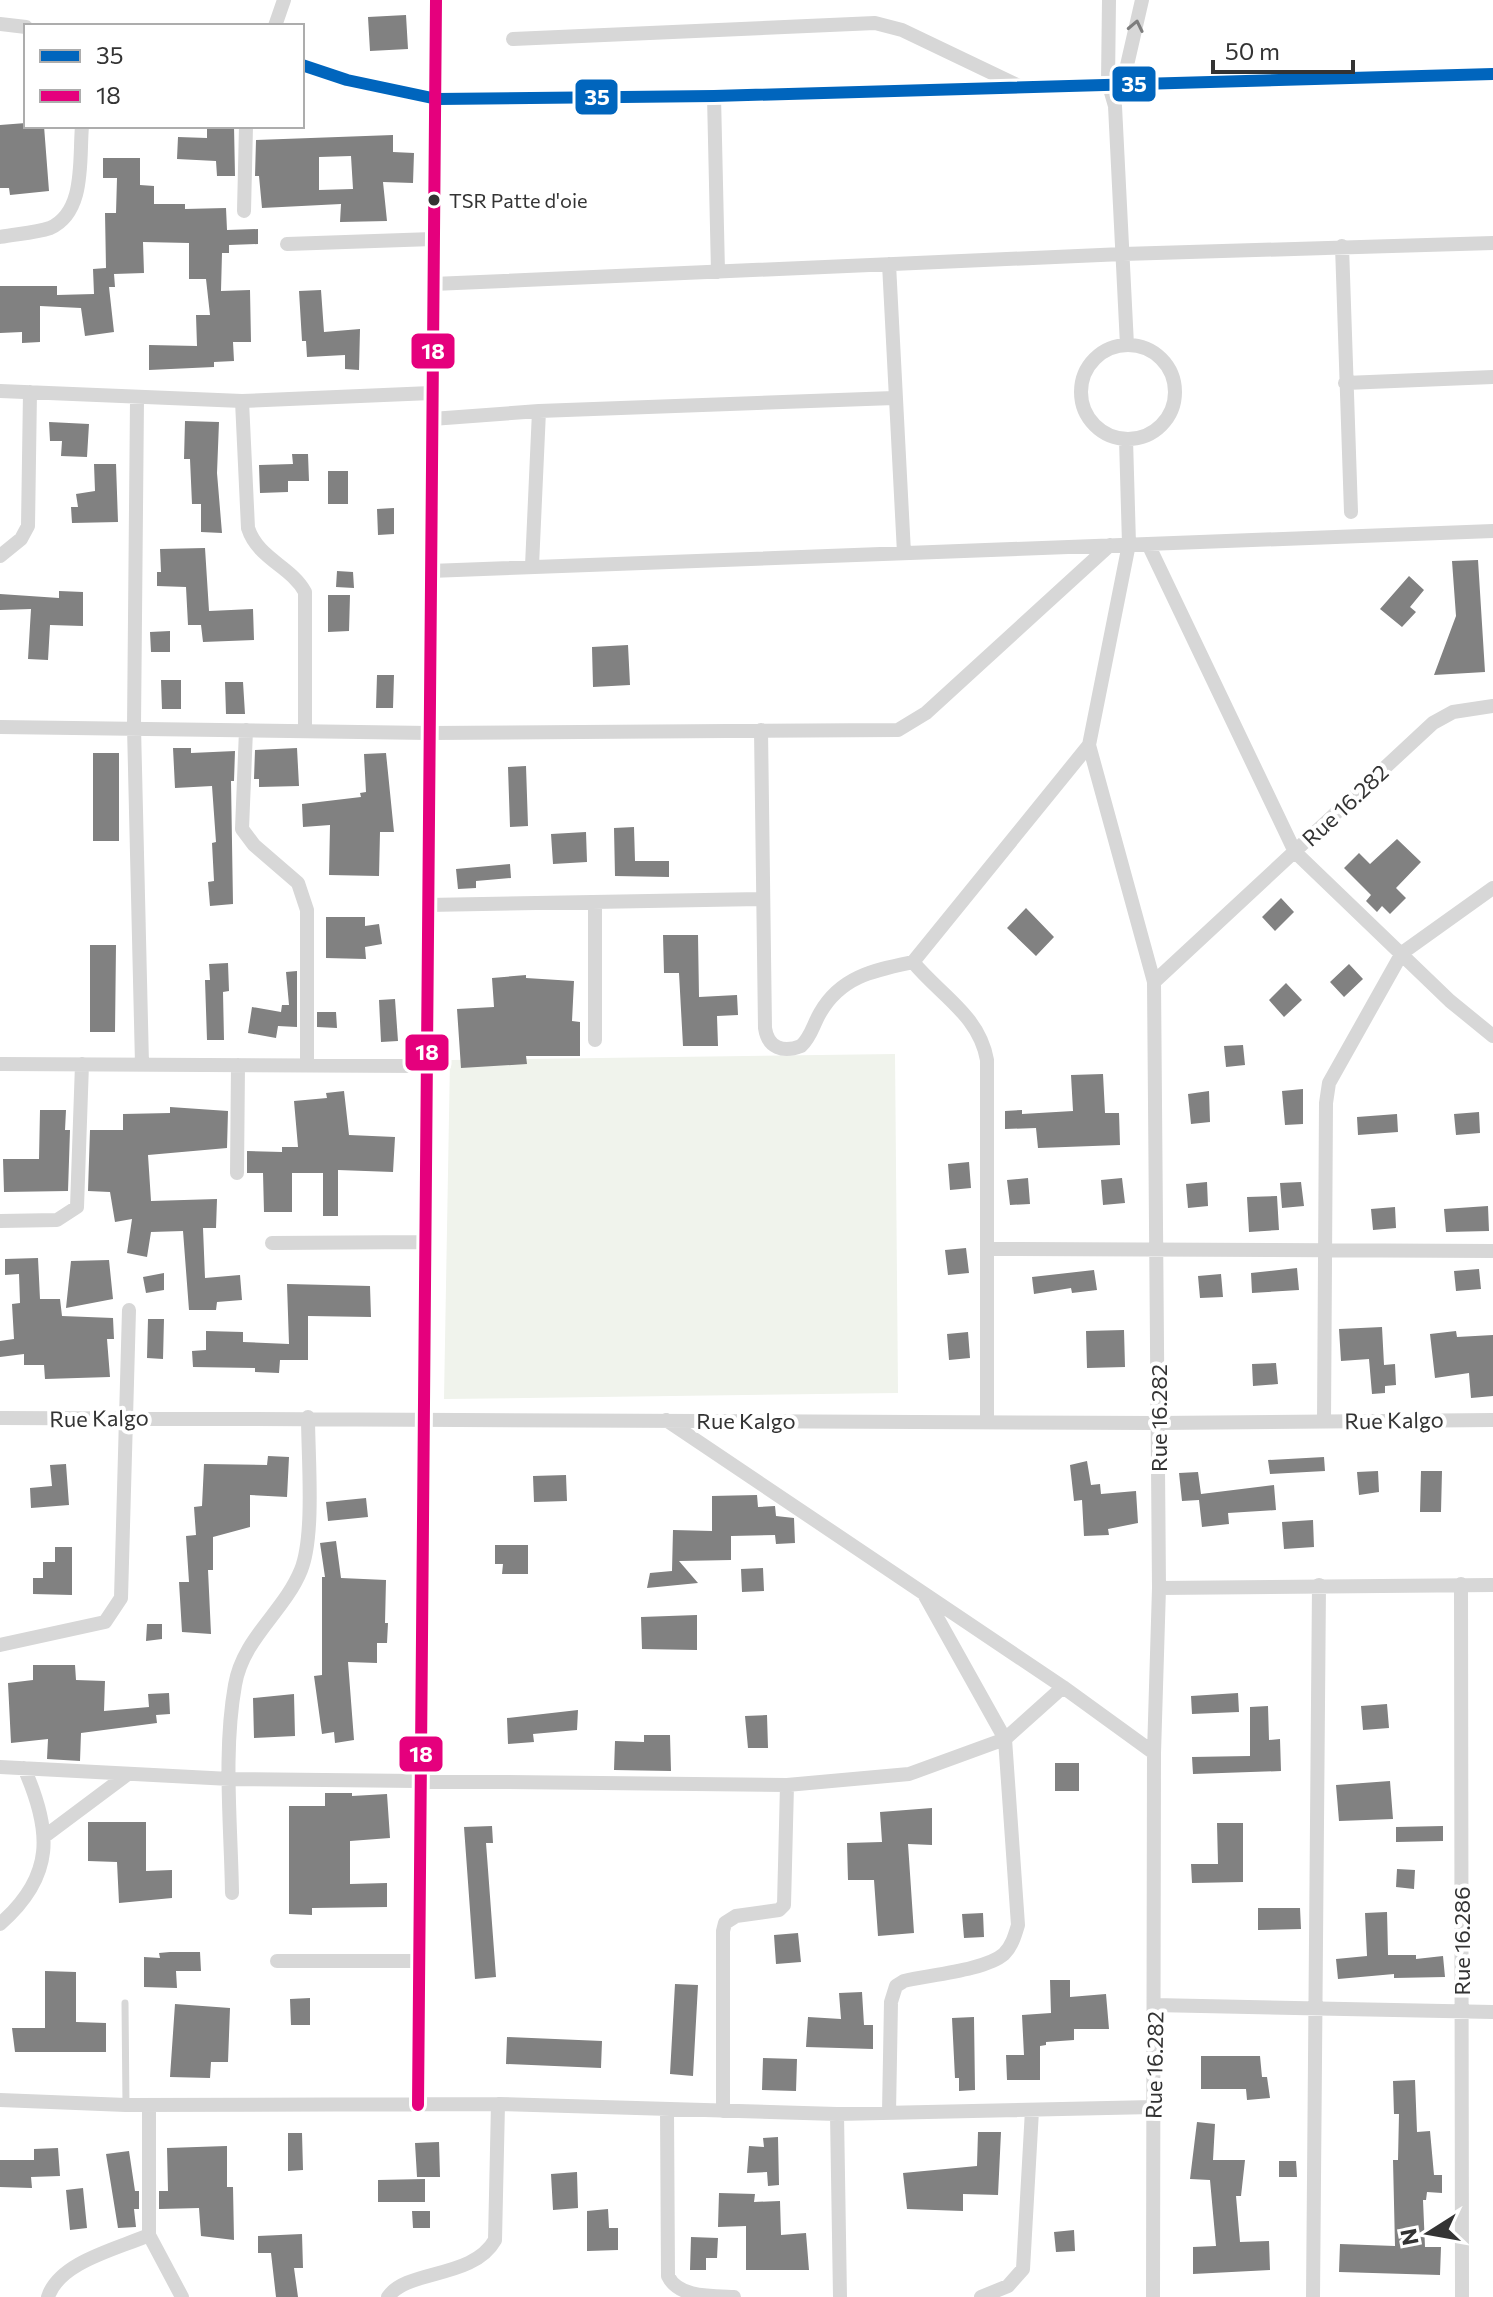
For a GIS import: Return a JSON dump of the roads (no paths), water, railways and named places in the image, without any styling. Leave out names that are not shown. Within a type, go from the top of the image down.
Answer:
[{"type":"street","points":[[276,24],[284,0]]},
{"type":"street","points":[[418,2105],[436,0]]},
{"type":"street","points":[[1109,0],[1108,82],[1115,106],[1127,345]]},
{"type":"street","points":[[1115,106],[1124,82],[1142,0]]},
{"type":"street","points":[[513,39],[875,23],[902,30],[1023,87]]},
{"type":"street","points":[[0,24],[24,27]]},
{"type":"street","points":[[304,66],[347,80],[437,99],[714,96],[1108,82],[1493,74]]},
{"type":"street","points":[[714,96],[718,272]]},
{"type":"street","points":[[0,237],[49,228],[67,216],[75,202],[82,128]]},
{"type":"street","points":[[244,211],[246,128]]},
{"type":"street","points":[[287,244],[433,239]]},
{"type":"street","points":[[433,284],[1123,254],[1493,243]]},
{"type":"street","points":[[1342,246],[1351,512]]},
{"type":"street","points":[[889,264],[904,553]]},
{"type":"street","points":[[1127,345],[1155,353],[1168,365],[1175,384],[1175,403],[1167,418],[1152,433],[1126,439],[1108,435],[1092,423],[1081,394],[1083,377],[1092,361],[1107,349],[1127,345]]},
{"type":"street","points":[[1345,383],[1493,377]]},
{"type":"street","points":[[0,391],[242,401],[431,393]]},
{"type":"street","points":[[0,556],[21,539],[28,526],[30,392]]},
{"type":"street","points":[[432,419],[539,411],[894,398]]},
{"type":"street","points":[[137,399],[134,727],[142,1064]]},
{"type":"street","points":[[242,401],[248,528],[252,542],[300,582],[305,592],[305,730]]},
{"type":"street","points":[[532,566],[539,411]]},
{"type":"street","points":[[1126,439],[1129,544],[1089,745],[1154,982]]},
{"type":"street","points":[[430,571],[1493,531]]},
{"type":"street","points":[[1148,544],[1295,852],[1450,1001],[1493,1036]]},
{"type":"street","points":[[0,727],[429,733],[898,730],[913,723],[1110,545]]},
{"type":"street","name":"Rue 16.282","points":[[1153,2297],[1154,1753],[1159,1588],[1154,982],[1433,723],[1453,712],[1493,706]]},
{"type":"street","points":[[246,730],[242,829],[254,845],[298,883],[307,910],[307,1064]]},
{"type":"street","points":[[761,730],[765,1028],[766,1037],[776,1048],[791,1050],[801,1046],[826,1003],[849,980],[863,973],[913,962],[1089,745]]},
{"type":"street","points":[[1324,1421],[1329,1083],[1402,953],[1493,888]]},
{"type":"street","points":[[427,905],[761,899]]},
{"type":"street","points":[[595,902],[595,1040]]},
{"type":"street","points":[[913,962],[974,1023],[983,1038],[989,1086],[987,1421]]},
{"type":"street","points":[[0,1064],[426,1066]]},
{"type":"street","points":[[0,1221],[57,1220],[77,1207],[82,1064]]},
{"type":"street","points":[[237,1173],[238,1065]]},
{"type":"street","points":[[272,1243],[424,1242]]},
{"type":"street","points":[[989,1249],[1493,1251]]},
{"type":"street","points":[[0,1645],[105,1622],[115,1613],[121,1598],[129,1310]]},
{"type":"street","points":[[232,1893],[230,1779],[235,1685],[244,1655],[301,1569],[307,1521],[308,1417]]},
{"type":"street","name":"Rue Kalgo","points":[[0,1418],[1158,1423],[1493,1420]]},
{"type":"street","points":[[666,1420],[1063,1687],[1154,1753]]},
{"type":"street","name":"Rue 16.286","points":[[1461,1584],[1462,2297]]},
{"type":"street","points":[[1313,2297],[1319,1585]]},
{"type":"street","points":[[1159,1588],[1493,1585]]},
{"type":"street","points":[[889,2113],[891,2002],[896,1986],[904,1981],[988,1962],[1004,1954],[1018,1925],[1005,1739],[924,1594]]},
{"type":"street","points":[[0,1767],[230,1779],[787,1785],[909,1774],[1005,1739],[1063,1687]]},
{"type":"street","points":[[0,1924],[23,1900],[39,1875],[45,1855],[41,1813],[24,1768]]},
{"type":"street","points":[[45,1836],[128,1774]]},
{"type":"street","points":[[723,2111],[723,1931],[725,1923],[736,1916],[779,1910],[784,1905],[787,1785]]},
{"type":"street","points":[[277,1961],[417,1961]]},
{"type":"street","points":[[1154,2005],[1493,2012]]},
{"type":"street","points":[[0,2100],[126,2105],[498,2104],[837,2114],[1153,2107]]},
{"type":"street","points":[[388,2297],[400,2288],[476,2261],[488,2252],[495,2240],[498,2104]]},
{"type":"street","points":[[149,2105],[149,2235],[182,2297]]},
{"type":"street","points":[[667,2110],[668,2276],[673,2289],[681,2295],[734,2297]]},
{"type":"street","points":[[981,2297],[1008,2286],[1023,2269],[1032,2110]]},
{"type":"street","points":[[837,2114],[840,2297]]},
{"type":"street","points":[[48,2297],[51,2286],[63,2273],[149,2235]]},
{"type":"lane","points":[[125,2003],[126,2105]]},
{"type":"place","name":"TSR Patte d'oie","points":[[434,200]]}]
